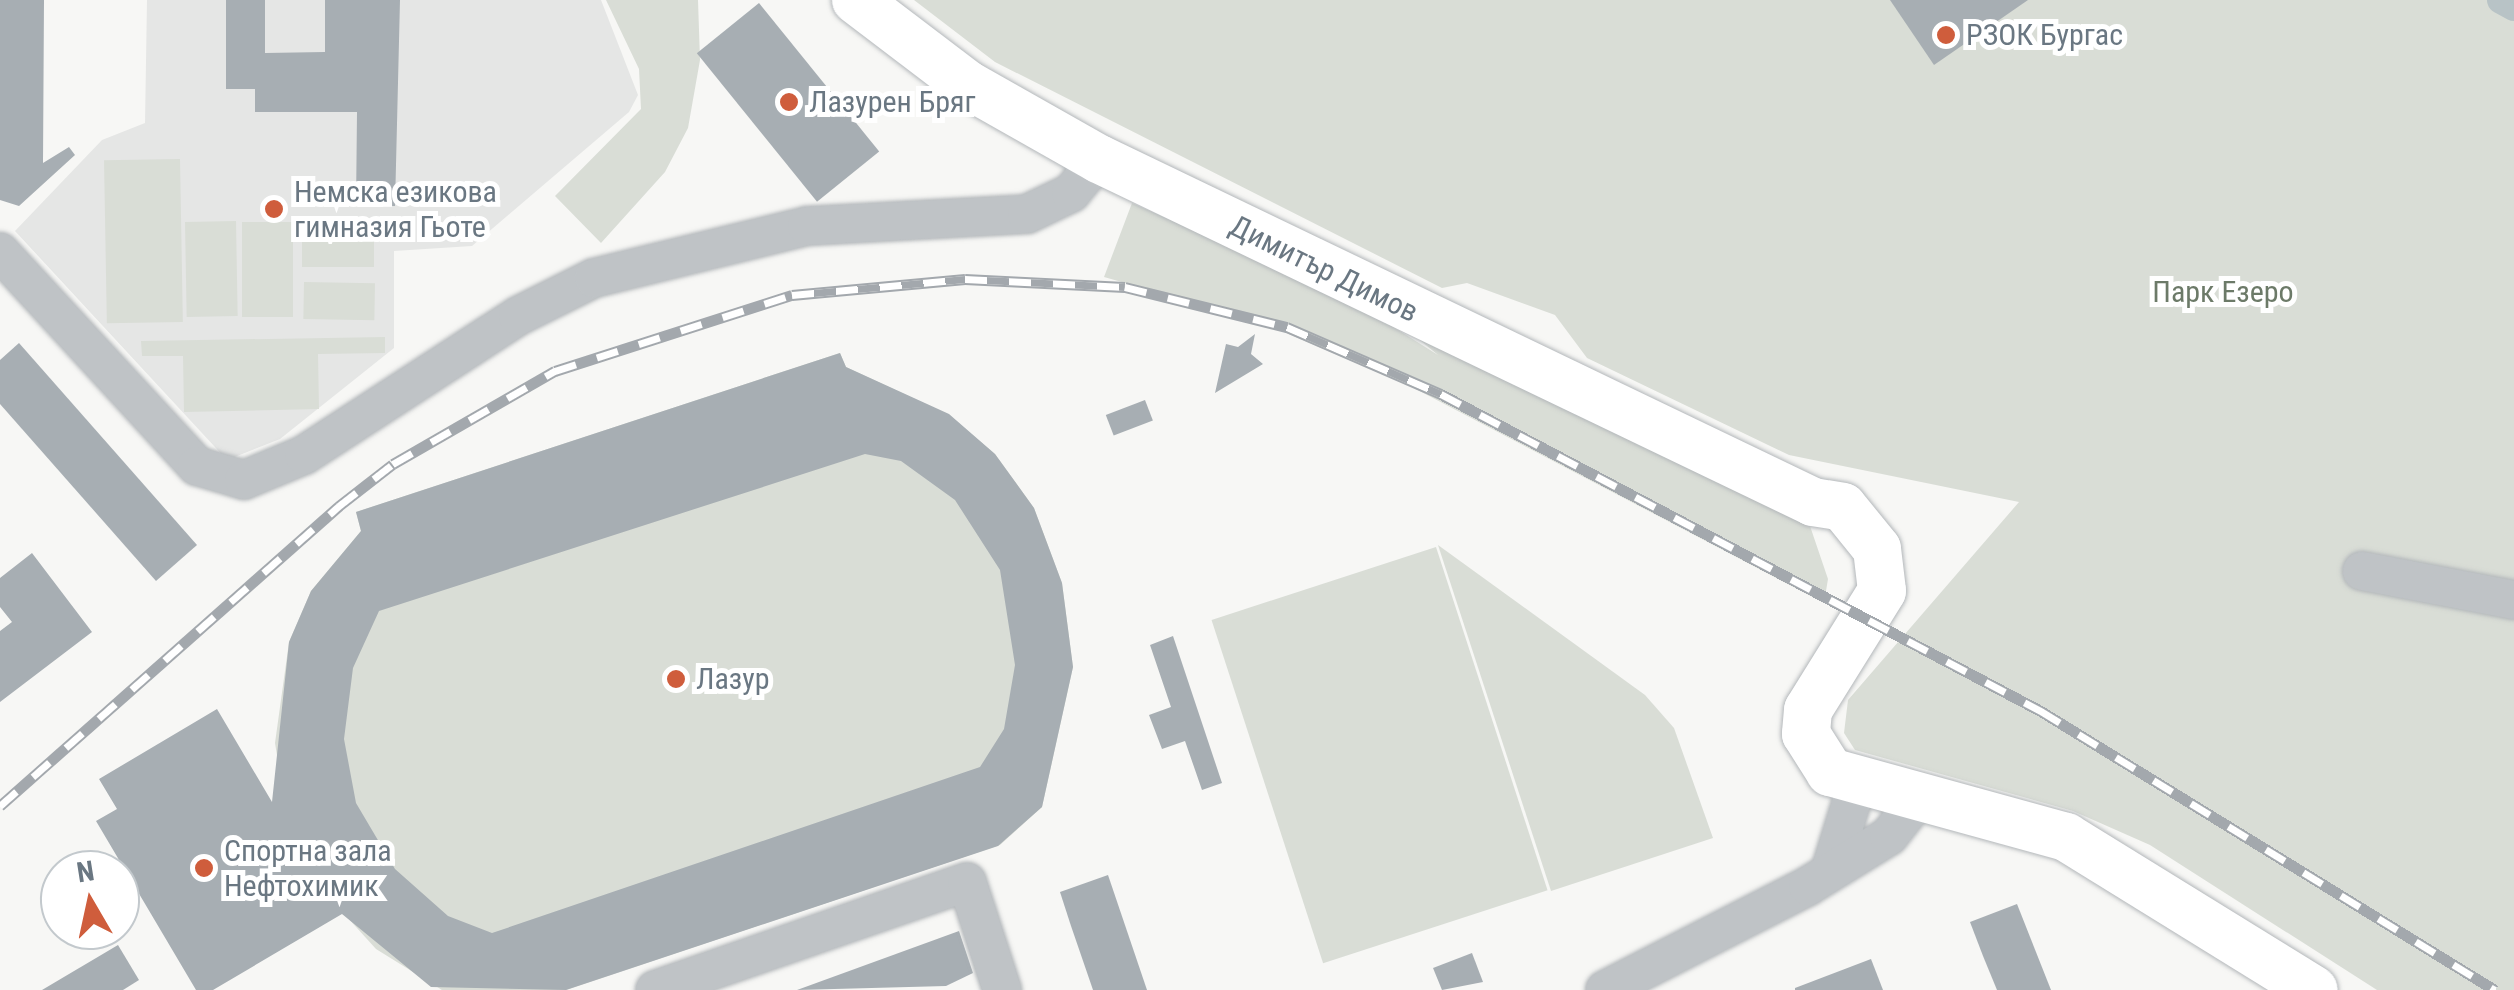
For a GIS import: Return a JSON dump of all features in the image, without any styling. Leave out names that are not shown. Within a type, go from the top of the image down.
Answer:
[{"type":"main road","name":"Димитър Димов","points":[[856,0],[968,85],[1099,159],[1813,502],[1854,554],[1866,617],[1808,710],[1806,734],[1830,772],[1857,784]]},
{"type":"main road","points":[[1857,784],[1978,806],[2066,837],[2314,990]]},
{"type":"street","points":[[0,252],[196,466],[244,480],[304,456],[518,316],[594,278],[807,226],[1027,214],[1070,193],[1099,159]]},
{"type":"street","points":[[2362,571],[2514,600]]},
{"type":"street","points":[[1832,864],[1857,784]]},
{"type":"street","points":[[1605,990],[1767,911],[1832,864],[1888,836],[1918,798]]},
{"type":"street","points":[[655,990],[967,882],[1002,990]]},
{"type":"shaded area","name":"Немска езикова гимназия Гьоте","points":[[147,0],[601,0],[638,95],[629,112],[472,246],[394,251],[394,348],[280,439],[227,460],[15,231],[102,140],[145,123]]},
{"type":"green space","points":[[606,0],[698,0],[700,60],[688,128],[665,172],[601,243],[555,196],[641,109],[639,69]]},
{"type":"green space","name":"Парк Езеро","points":[[914,0],[2499,0],[2514,9],[2514,990],[2377,990],[2150,845],[2073,811],[1855,750],[1844,733],[1848,700],[2019,502],[1789,455],[1587,358],[1555,315],[1467,283],[1442,288],[995,62]]},
{"type":"green space","points":[[180,159],[183,322],[107,323],[104,160]]},
{"type":"green space","points":[[1132,203],[1344,296],[1438,355],[1352,284],[1810,526],[1828,579],[1824,603],[1410,386],[1256,320],[1104,277]]},
{"type":"green space","points":[[236,221],[238,316],[187,317],[185,222]]},
{"type":"green space","points":[[242,222],[293,222],[293,317],[242,317]]},
{"type":"green space","points":[[302,229],[374,229],[374,267],[302,267]]},
{"type":"green space","points":[[304,282],[375,283],[374,320],[303,319]]},
{"type":"green space","points":[[385,337],[385,353],[318,354],[319,409],[184,412],[183,356],[142,356],[141,341]]},
{"type":"green space","name":"Лазур","points":[[840,353],[846,367],[949,415],[995,454],[1034,508],[1062,583],[1073,667],[1042,807],[1000,845],[566,990],[442,990],[376,949],[318,885],[288,823],[275,743],[289,642],[311,591],[361,531],[356,512]]},
{"type":"green space","points":[[1438,545],[1645,695],[1674,728],[1713,838],[1551,891]]},
{"type":"green space","points":[[1436,547],[1548,890],[1323,963],[1212,620]]},
{"type":"building","points":[[0,0],[44,0],[43,163],[69,147],[75,155],[19,206],[0,200]]},
{"type":"building","points":[[226,0],[265,0],[265,53],[325,52],[325,0],[400,0],[395,206],[356,206],[357,112],[255,112],[255,89],[226,89]]},
{"type":"building","name":"РЗОК Бургас","points":[[1890,0],[2028,0],[1934,65]]},
{"type":"building","name":"Лазурен Бряг","points":[[759,3],[879,151],[817,202],[697,53]]},
{"type":"building","points":[[1255,334],[1251,354],[1263,364],[1215,393],[1226,344],[1238,347]]},
{"type":"building","points":[[19,343],[197,545],[156,581],[0,404],[0,360]]},
{"type":"building","points":[[840,353],[846,367],[949,414],[995,454],[1034,508],[1062,583],[1073,667],[1042,807],[998,846],[566,990],[431,987],[342,914],[213,990],[196,990],[140,895],[140,850],[113,850],[96,821],[117,809],[99,779],[217,709],[272,802],[289,642],[311,591],[361,531],[356,512]],"holes":[[[865,454],[901,461],[955,500],[1000,570],[1015,665],[1004,729],[980,767],[492,933],[448,916],[395,869],[356,803],[344,739],[353,668],[379,611]]]},
{"type":"building","points":[[1145,400],[1153,421],[1114,436],[1106,415]]},
{"type":"building","points":[[32,553],[92,632],[0,702],[0,631],[12,622],[0,607],[0,578]]},
{"type":"building","points":[[1173,636],[1222,783],[1202,790],[1185,741],[1162,749],[1149,715],[1171,707],[1150,645]]},
{"type":"building","points":[[1108,875],[1147,990],[1093,990],[1071,926],[1060,892]]},
{"type":"building","points":[[2017,904],[2051,990],[1997,990],[1983,956],[1970,922]]},
{"type":"building","points":[[959,931],[973,973],[946,986],[797,990]]},
{"type":"building","points":[[110,950],[121,950],[139,980],[123,990],[42,990]]},
{"type":"building","points":[[1472,953],[1483,982],[1442,990],[1433,968]]},
{"type":"building","points":[[1871,959],[1883,990],[1795,990],[1795,988]]},
{"type":"waterway","points":[[2501,0],[2514,7]]},
{"type":"railway","points":[[0,806],[339,506],[393,464],[555,371],[792,295],[965,279],[1125,287],[1287,327],[1441,394],[2041,711],[2495,990]]},
{"type":"place","name":"РЗОК Бургас","points":[[1946,35]]},
{"type":"place","name":"Лазурен Бряг","points":[[789,102]]},
{"type":"place","name":"Немска езикова гимназия Гьоте","points":[[274,209]]},
{"type":"place","name":"Лазур","points":[[676,679]]},
{"type":"place","name":"Спортна зала Нефтохимик","points":[[204,868]]}]
